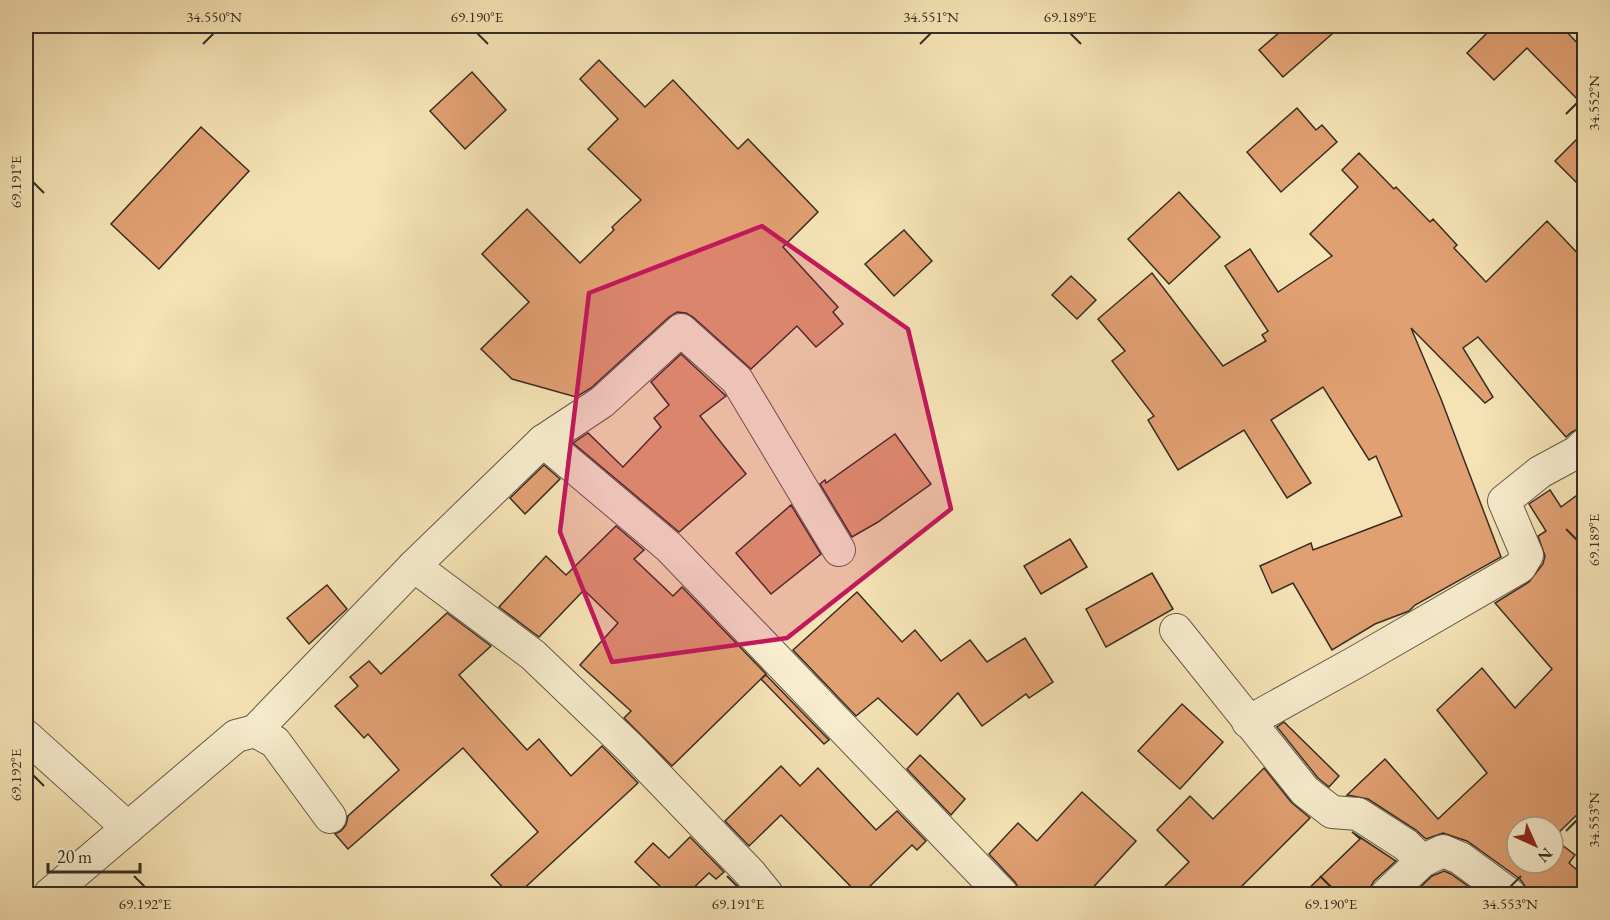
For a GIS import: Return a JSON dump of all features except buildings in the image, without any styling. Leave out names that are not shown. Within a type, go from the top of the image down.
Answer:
[{"type":"street","points":[[50,894],[236,736],[255,730],[414,566],[543,441],[602,402],[681,330],[737,380],[839,550]]},
{"type":"street","points":[[543,441],[669,547],[1002,894]]},
{"type":"street","points":[[1248,722],[1520,567],[1527,555],[1504,501],[1540,472],[1577,452],[1584,445]]},
{"type":"street","points":[[414,566],[533,655],[630,748],[750,873],[767,894]]},
{"type":"street","points":[[1176,630],[1305,791],[1332,812],[1358,814],[1406,845],[1422,861]]},
{"type":"street","points":[[255,730],[275,741],[330,817]]},
{"type":"street","points":[[26,736],[128,828]]},
{"type":"street","points":[[1387,894],[1422,861],[1443,851],[1460,858],[1509,894]]},
{"type":"highlighted area","points":[[762,226],[908,329],[951,509],[787,638],[612,662],[560,532],[589,293]]}]
